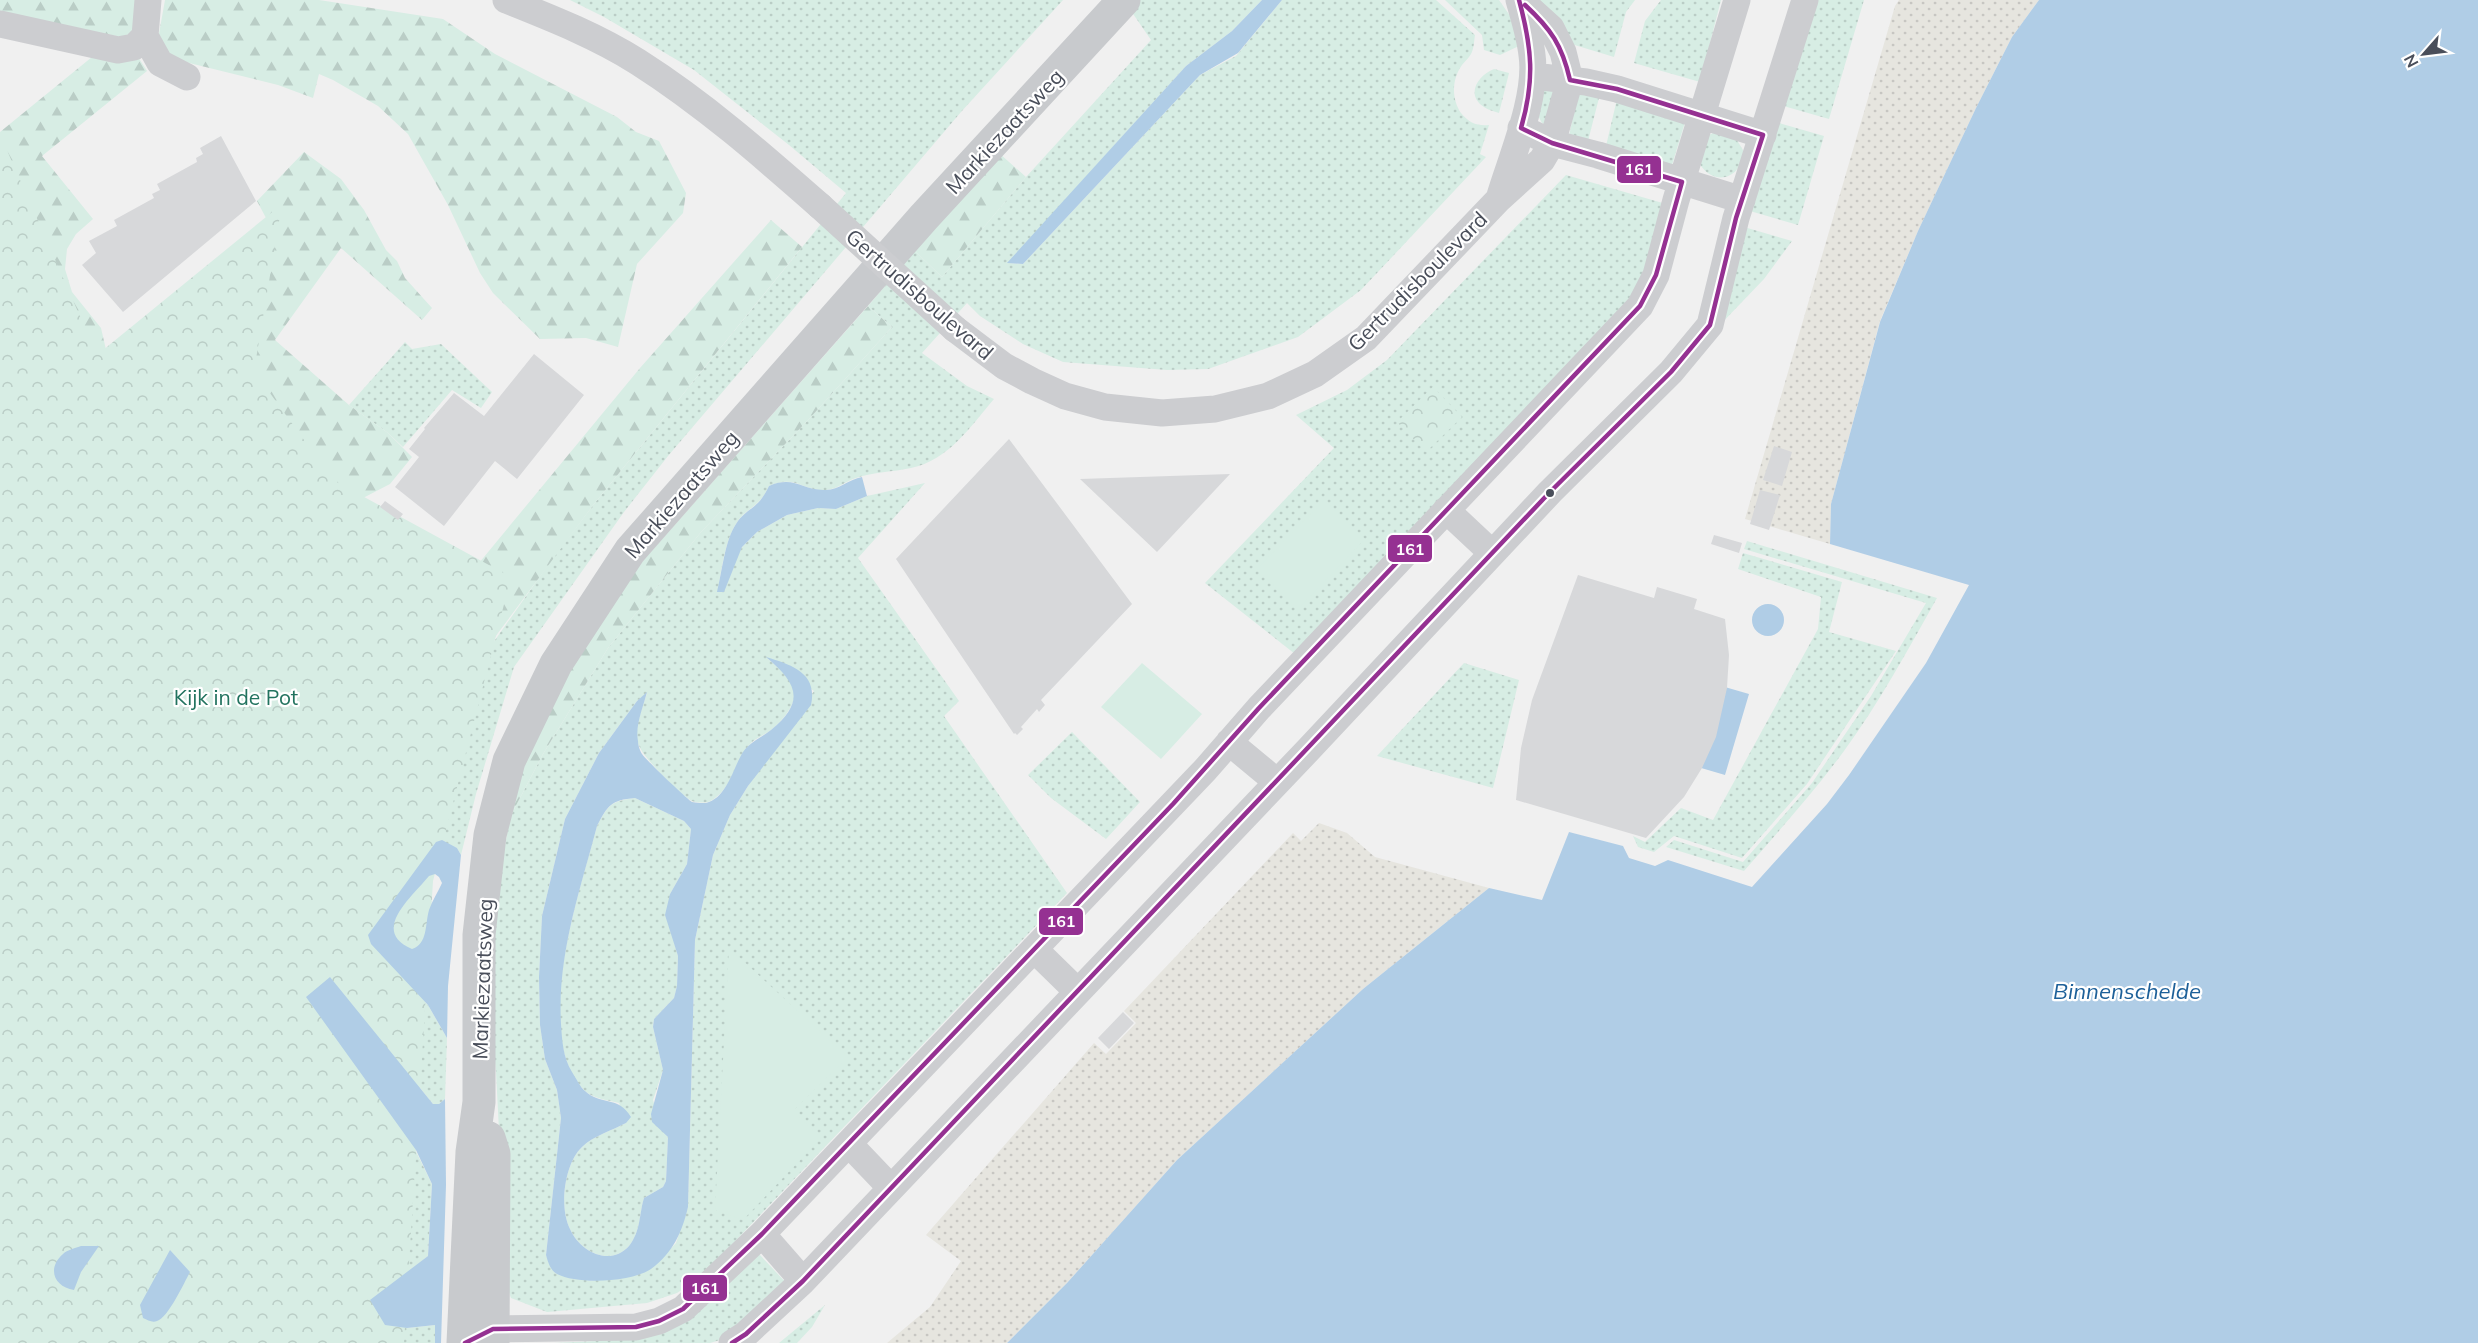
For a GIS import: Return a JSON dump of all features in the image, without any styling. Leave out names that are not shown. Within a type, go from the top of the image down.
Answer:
[{"type":"main road","name":"Markiezaatsweg","points":[[478,1339],[472,1152],[479,1102],[479,935],[490,835],[509,761],[556,664],[630,550],[924,217],[1124,0]]},
{"type":"street","points":[[148,0],[145,36],[160,63],[187,77]]},
{"type":"street","name":"Gertrudisboulevard","points":[[506,0],[592,37],[636,61],[692,99],[744,139],[955,329],[1004,366],[1065,396],[1105,407],[1162,413],[1215,409],[1268,396],[1306,379],[1366,338],[1499,199],[1542,160],[1552,143],[1570,80],[1563,52],[1551,28],[1520,0]]},
{"type":"street","name":"Gertrudisboulevard","points":[[1499,199],[1528,105],[1533,76],[1533,55],[1520,0]]},
{"type":"street","points":[[478,1339],[636,1327],[659,1322],[683,1309],[762,1234],[1197,778],[1446,510],[1640,306],[1656,275],[1737,0]]},
{"type":"street","points":[[732,1343],[746,1334],[803,1281],[1550,492],[1671,372],[1710,325],[1739,209],[1805,0]]},
{"type":"street","points":[[0,24],[118,50],[134,47],[145,36]]},
{"type":"street","points":[[1533,76],[1617,89],[1763,135]]},
{"type":"street","points":[[1521,128],[1552,143],[1598,155],[1679,191],[1739,209]]},
{"type":"street","points":[[1446,510],[1492,553]]},
{"type":"street","points":[[1229,742],[1277,782]]},
{"type":"street","points":[[1034,949],[1077,992]]},
{"type":"street","points":[[849,1144],[891,1188]]},
{"type":"street","points":[[762,1234],[803,1281]]},
{"type":"green space","points":[[0,0],[138,0],[135,32],[121,37],[0,12]]},
{"type":"green space","points":[[165,0],[319,0],[443,19],[495,54],[617,117],[636,132],[659,141],[686,193],[683,213],[637,264],[618,347],[586,338],[540,339],[493,293],[480,273],[448,205],[408,134],[378,106],[319,74],[313,98],[278,85],[173,59],[158,39]]},
{"type":"green space","points":[[570,0],[1063,0],[961,112],[668,456],[624,512],[514,667],[476,794],[461,855],[457,848],[436,842],[415,991],[428,1005],[447,1038],[445,1099],[439,1104],[433,1104],[330,977],[432,1184],[428,1256],[387,1289],[407,1328],[435,1325],[435,1343],[0,1343],[550,562],[594,504],[846,193],[694,70],[604,17]]},
{"type":"green space","points":[[1138,0],[1262,0],[1232,31],[1186,66],[1008,263],[1023,264],[1200,75],[1236,56],[1282,0],[1436,0],[1475,35],[1472,52],[1456,76],[1454,95],[1461,113],[1467,119],[1477,124],[1489,125],[1480,154],[1486,157],[1361,290],[1298,337],[1208,369],[1167,370],[1063,362],[1023,344],[980,316],[967,303],[922,353],[967,386],[994,399],[958,441],[937,458],[924,464],[863,476],[826,490],[811,489],[786,482],[769,486],[761,500],[740,518],[732,530],[726,547],[718,592],[742,547],[757,532],[787,515],[818,508],[836,509],[867,496],[925,483],[858,558],[959,701],[944,716],[1067,893],[701,1277],[677,1293],[647,1303],[547,1312],[511,1298],[507,1287],[496,1072],[488,990],[496,896],[510,817],[543,754],[608,648],[701,532],[810,418],[892,327],[868,306],[915,251],[942,277],[1026,177],[1151,40],[1129,8]],"holes":[[[767,658],[814,691],[730,815],[713,855],[695,940],[688,1207],[676,1243],[653,1267],[591,1281],[555,1273],[546,1255],[561,1118],[557,1090],[545,1059],[540,1025],[539,977],[542,916],[565,819],[599,753],[637,701],[647,693],[639,718],[638,743],[653,765],[677,790],[690,800],[701,803],[716,798],[751,743],[774,728],[791,707],[794,698],[792,685],[786,675]]]},
{"type":"green space","points":[[1445,0],[1499,0],[1513,20],[1521,45],[1500,55],[1484,50],[1482,35]]},
{"type":"green space","points":[[1535,0],[1635,0],[1626,12],[1614,57],[1568,43]]},
{"type":"green space","points":[[1661,0],[1721,0],[1700,82],[1634,63],[1645,21]]},
{"type":"green space","points":[[1811,0],[1864,0],[1829,119],[1780,105]]},
{"type":"green space","points":[[92,57],[138,57],[147,71],[42,156],[93,219],[76,234],[67,249],[65,269],[72,292],[101,328],[144,514],[0,182],[0,132]]},
{"type":"green space","points":[[1494,69],[1509,73],[1499,113],[1486,108],[1475,97],[1479,80]]},
{"type":"green space","points":[[1553,86],[1553,128],[1542,123],[1536,112],[1544,90]]},
{"type":"green space","points":[[1579,88],[1600,94],[1588,141],[1569,136]]},
{"type":"green space","points":[[1617,99],[1686,119],[1672,165],[1606,146]]},
{"type":"green space","points":[[1775,122],[1824,136],[1798,225],[1750,211]]},
{"type":"green space","points":[[1713,133],[1735,137],[1743,150],[1738,168],[1726,177],[1711,175],[1698,161],[1709,135]]},
{"type":"green space","name":"Kijk in de Pot","points":[[6,148],[97,355],[282,204],[254,371],[333,480],[511,577],[433,881],[404,1343],[0,1343],[0,152]]},
{"type":"green space","points":[[304,152],[341,179],[364,210],[386,250],[397,261],[405,278],[432,308],[422,320],[341,248],[275,340],[349,405],[388,433],[412,457],[390,484],[336,512],[215,517],[274,233],[257,201]]},
{"type":"green space","points":[[999,153],[1026,177],[942,277],[915,251]]},
{"type":"green space","points":[[1566,175],[1666,204],[1641,287],[1295,654],[1205,583],[1334,448],[1296,415],[1347,390],[1387,360]]},
{"type":"green space","points":[[771,220],[802,247],[594,504],[498,633],[438,721],[417,638],[640,368]]},
{"type":"green space","points":[[1744,227],[1792,241],[1764,279],[1694,352]]},
{"type":"green space","points":[[868,306],[892,327],[810,418],[701,532],[608,648],[543,754],[510,817],[513,799],[539,719],[611,597]]},
{"type":"green space","points":[[405,342],[412,349],[441,344],[492,392],[481,408],[452,390],[403,447],[388,433],[349,405]]},
{"type":"green space","points":[[1433,387],[1462,417],[1426,452],[1397,422]]},
{"type":"green space","points":[[1324,500],[1365,539],[1298,609],[1257,569]]},
{"type":"green space","points":[[1747,541],[1937,598],[1857,733],[1808,797],[1744,871],[1666,847],[1674,840],[1743,862],[1812,783],[1871,696],[1926,603],[1744,549]]},
{"type":"green space","points":[[1743,553],[1842,582],[1829,632],[1896,651],[1807,784],[1742,858],[1674,836],[1654,852],[1638,847],[1633,836],[1645,842],[1681,808],[1713,820],[1818,629],[1821,597],[1738,569]]},
{"type":"green space","points":[[1142,663],[1202,714],[1161,759],[1101,707]]},
{"type":"green space","points":[[1464,663],[1519,680],[1493,788],[1377,756]]},
{"type":"green space","points":[[1072,732],[1140,802],[1106,839],[1051,798],[1028,775]]},
{"type":"green space","points":[[635,798],[684,821],[691,829],[687,864],[670,894],[674,941],[678,956],[677,987],[674,998],[654,1019],[653,1027],[663,1070],[653,1100],[662,1130],[668,1137],[666,1181],[663,1187],[644,1198],[638,1229],[629,1246],[621,1252],[605,1256],[588,1250],[570,1229],[565,1210],[565,1187],[571,1164],[582,1147],[597,1136],[626,1123],[619,1103],[589,1094],[569,1066],[561,1036],[560,1000],[571,924],[597,826],[611,805]]},
{"type":"green space","points":[[729,948],[848,1057],[793,1111],[821,1138],[743,1220],[715,1210]]},
{"type":"green space","points":[[759,1254],[790,1287],[753,1320],[721,1339],[710,1343],[554,1343],[638,1339]]},
{"type":"green space","points":[[825,1305],[812,1327],[797,1343],[779,1343]]},
{"type":"sand","points":[[1899,0],[2039,0],[2012,37],[1976,108],[1918,231],[1880,321],[1831,504],[1830,544],[1745,519],[1895,6]]},
{"type":"sand","points":[[1319,823],[1347,833],[1375,857],[1489,888],[1363,989],[1177,1160],[1067,1283],[1007,1343],[887,1343],[930,1307],[961,1261],[926,1235],[1094,1043],[1106,1054],[1136,1023],[1124,1011],[1293,833],[1301,841]]},
{"type":"water","points":[[1262,0],[1282,0],[1238,53],[1200,75],[1023,264],[1007,263],[1186,66],[1232,31]]},
{"type":"water","name":"Binnenschelde","points":[[2039,0],[2478,0],[2478,1343],[1007,1343],[1067,1283],[1177,1160],[1363,989],[1489,888],[1542,900],[1569,832],[1623,846],[1629,858],[1655,866],[1668,860],[1752,887],[1827,804],[1926,663],[1969,585],[1830,544],[1831,504],[1880,322],[1918,231],[1976,108],[2012,37]]},
{"type":"water","points":[[862,477],[867,496],[836,509],[818,508],[787,515],[757,532],[742,547],[724,592],[717,592],[726,547],[732,531],[740,518],[761,500],[769,486],[786,482],[826,490]]},
{"type":"water","points":[[1768,604],[1779,609],[1784,620],[1779,631],[1768,636],[1757,631],[1752,620],[1757,609]]},
{"type":"water","points":[[766,657],[794,667],[807,678],[811,685],[811,705],[748,786],[730,815],[713,855],[695,940],[688,1207],[683,1225],[671,1249],[659,1263],[642,1273],[631,1277],[591,1281],[557,1274],[550,1266],[546,1255],[561,1118],[557,1090],[545,1059],[540,1025],[539,977],[542,916],[565,819],[599,753],[637,701],[647,692],[637,735],[642,754],[692,802],[706,803],[713,800],[729,782],[746,748],[771,730],[790,710],[793,692],[790,683]],"holes":[[[635,798],[684,821],[691,829],[687,864],[670,894],[665,915],[678,956],[677,986],[674,998],[654,1019],[653,1027],[663,1070],[651,1114],[652,1122],[668,1137],[666,1181],[663,1187],[644,1198],[638,1228],[629,1246],[621,1252],[605,1256],[588,1250],[570,1229],[564,1198],[567,1175],[582,1147],[597,1136],[626,1123],[631,1117],[621,1106],[591,1096],[581,1087],[569,1067],[561,1024],[566,948],[597,826],[608,808],[620,800]]]},
{"type":"water","points":[[1718,685],[1749,694],[1725,775],[1691,765]]},
{"type":"water","points":[[442,840],[457,848],[461,855],[448,986],[447,1038],[428,1005],[371,944],[368,935],[436,842]],"holes":[[[435,874],[442,883],[429,910],[425,933],[421,943],[412,949],[400,942],[394,933],[394,924],[405,904],[429,876]]]},
{"type":"water","points":[[330,977],[433,1104],[439,1104],[445,1099],[446,1185],[441,1343],[435,1343],[435,1325],[407,1328],[385,1325],[370,1300],[428,1256],[432,1184],[416,1150],[306,997]]},
{"type":"water","points":[[81,1246],[99,1246],[81,1272],[74,1290],[62,1285],[54,1271],[58,1260],[65,1253]]},
{"type":"water","points":[[170,1250],[190,1272],[166,1314],[157,1321],[152,1321],[143,1318],[140,1305]]},
{"type":"building","points":[[221,136],[256,201],[123,312],[82,265],[96,253],[89,241],[117,226],[114,220],[154,198],[152,194],[160,190],[157,184],[197,162],[196,158],[203,154],[200,148]]},
{"type":"building","points":[[534,354],[584,395],[517,479],[495,461],[444,526],[395,487],[419,457],[409,449],[454,393],[484,416]]},
{"type":"building","points":[[1009,439],[1132,604],[1041,700],[1045,705],[1039,712],[1037,709],[1017,735],[1014,734],[896,559]]},
{"type":"building","points":[[1774,446],[1792,452],[1782,486],[1763,480]]},
{"type":"building","points":[[1230,474],[1157,552],[1080,479]]},
{"type":"building","points":[[1760,490],[1780,495],[1769,530],[1750,524]]},
{"type":"building","points":[[385,501],[403,514],[398,520],[380,507]]},
{"type":"building","points":[[1714,535],[1742,543],[1739,553],[1711,544]]},
{"type":"building","points":[[1578,575],[1654,598],[1657,587],[1697,599],[1694,609],[1725,619],[1729,655],[1727,688],[1716,737],[1702,768],[1684,797],[1646,838],[1516,800],[1521,748],[1532,700]]},
{"type":"building","points":[[1123,1012],[1134,1023],[1109,1049],[1098,1038]]},
{"type":"transit line","name":"161","points":[[465,1343],[493,1329],[636,1327],[659,1321],[683,1309],[762,1234],[1173,804],[1259,708],[1640,306],[1656,275],[1682,182],[1552,143],[1521,128],[1528,94],[1530,64],[1527,34],[1519,0]]},
{"type":"transit line","name":"161","points":[[732,1343],[746,1334],[803,1281],[1550,492],[1671,372],[1710,325],[1736,218],[1763,135],[1617,89],[1570,80],[1554,38],[1525,5]]}]
